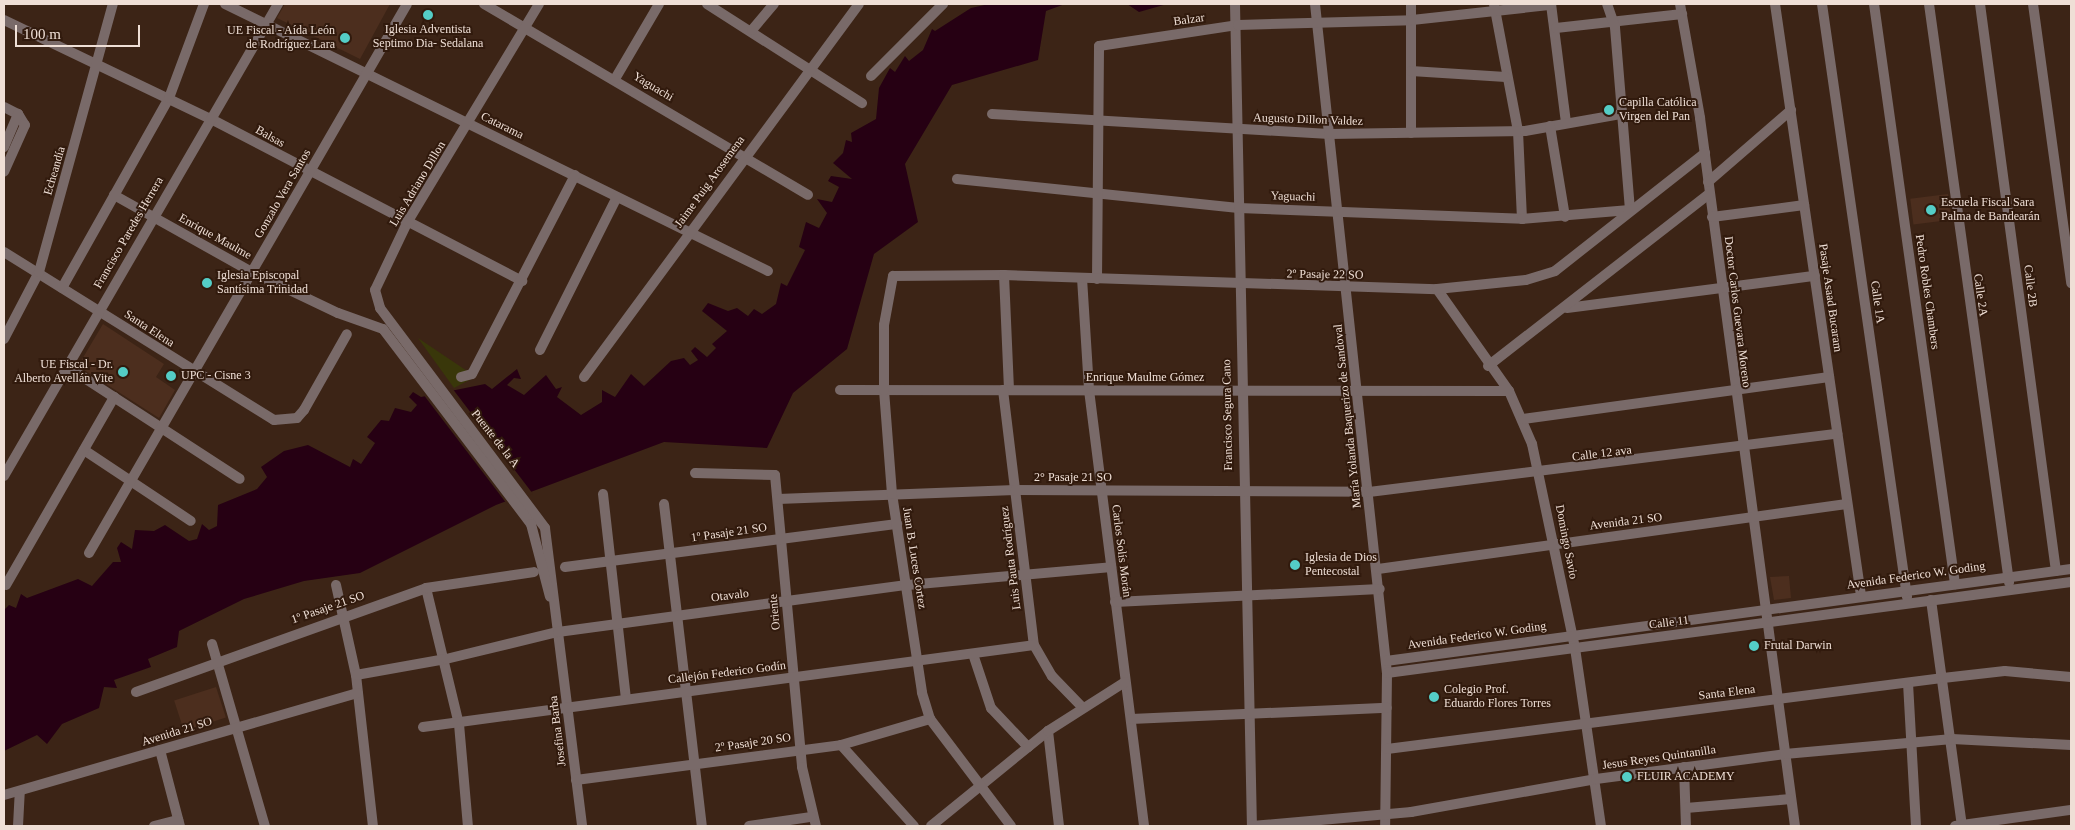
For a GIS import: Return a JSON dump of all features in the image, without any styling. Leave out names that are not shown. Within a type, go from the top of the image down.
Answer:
[{"type":"street","name":"Echeandía","points":[[4,339],[39,272],[98,64],[113,4]]},
{"type":"street","points":[[62,288],[168,98],[204,4]]},
{"type":"street","name":"Catarama","points":[[225,4],[575,175],[688,234],[768,271]]},
{"type":"street","name":"Francisco Paredes Herrera","points":[[4,476],[152,217],[278,4]]},
{"type":"street","name":"Gonzalo Vera Santos","points":[[89,552],[407,4]]},
{"type":"street","name":"Yaguachi","points":[[484,4],[616,79],[808,195]]},
{"type":"street","name":"Luis Adriano Dillon","points":[[426,378],[375,297],[377,284],[407,223],[539,4]]},
{"type":"street","points":[[616,79],[659,4]]},
{"type":"street","points":[[707,4],[752,30],[810,71],[862,104]]},
{"type":"street","points":[[752,30],[774,4]]},
{"type":"street","name":"Jaime Puig Arosemena","points":[[584,377],[745,156],[859,4]]},
{"type":"street","points":[[871,76],[943,4]]},
{"type":"street","name":"Francisco Segura Cano","points":[[1236,4],[1240,130],[1240,390],[1247,713],[1252,826]]},
{"type":"street","name":"María Yolanda Baquerizo de Sandoval","points":[[1315,4],[1380,589],[1387,673],[1385,826]]},
{"type":"street","points":[[1411,4],[1411,133]]},
{"type":"street","points":[[1551,4],[1556,28],[1566,123]]},
{"type":"street","name":"Balzar","points":[[1096,123],[1099,46],[1238,25],[1317,25],[1412,20],[1495,7],[1551,4]]},
{"type":"street","points":[[1607,4],[1613,22],[1630,210]]},
{"type":"street","name":"Pasaje Asaad Bucaram","points":[[1775,4],[1861,596]]},
{"type":"street","name":"Calle 1A","points":[[1822,4],[1908,604]]},
{"type":"street","name":"Pedro Robles Chambers","points":[[1874,4],[1955,584]]},
{"type":"street","name":"Calle 2A","points":[[1929,4],[2010,589]]},
{"type":"street","name":"Calle 2B","points":[[1980,4],[2056,571]]},
{"type":"street","points":[[2033,4],[2071,283]]},
{"type":"street","points":[[1495,7],[1506,77],[1518,131],[1522,220]]},
{"type":"street","points":[[1556,28],[1613,22],[1681,9]]},
{"type":"street","name":"Doctor Carlos Guevara Moreno","points":[[1681,9],[1704,153],[1742,448],[1795,826]]},
{"type":"street","name":"Balsas","points":[[4,20],[211,119],[309,173],[522,281]]},
{"type":"street","points":[[1411,71],[1506,77]]},
{"type":"street","points":[[4,108],[18,114],[25,125],[4,172]]},
{"type":"street","points":[[1708,182],[1791,110]]},
{"type":"street","points":[[4,147],[18,114]]},
{"type":"street","name":"Augusto Dillon Valdez","points":[[992,114],[1096,123],[1329,134],[1518,131],[1621,114]]},
{"type":"street","points":[[1096,123],[1097,279]]},
{"type":"street","points":[[1550,126],[1565,217]]},
{"type":"street","name":"2º Pasaje 22 SO","points":[[903,273],[1082,278],[1239,286],[1437,289],[1546,275],[1704,153]]},
{"type":"street","points":[[461,377],[472,374],[522,281],[575,175]]},
{"type":"street","name":"Yaguachi","points":[[957,179],[1096,195],[1239,208],[1522,220],[1630,210]]},
{"type":"street","points":[[1488,366],[1567,308],[1709,194]]},
{"type":"street","name":"Enrique Maulme","points":[[114,195],[252,272],[338,314],[379,325],[426,378]]},
{"type":"street","points":[[540,350],[617,196]]},
{"type":"street","points":[[1712,218],[1804,205]]},
{"type":"street","name":"Santa Elena","points":[[4,252],[39,272],[194,373],[284,422],[304,410],[347,334]]},
{"type":"street","name":"Juan B. Luces Cortez","points":[[903,273],[889,283],[884,390],[892,494],[907,585],[917,663],[930,719],[1011,826]]},
{"type":"street","name":"Luis Pauta Rodríguez","points":[[1004,275],[1006,390],[1015,490],[1034,645],[1052,676],[1082,707]]},
{"type":"street","points":[[1567,308],[1722,290],[1814,276]]},
{"type":"street","name":"Carlos Solís Morán","points":[[1082,278],[1089,390],[1124,682],[1131,719],[1144,826]]},
{"type":"street","name":"Domingo Savio","points":[[1437,289],[1488,366],[1509,391],[1523,419],[1540,474],[1571,636],[1575,648],[1596,779],[1601,826]]},
{"type":"street","points":[[66,366],[240,479]]},
{"type":"street","name":"Puente de la A","points":[[426,378],[536,521]]},
{"type":"street","points":[[1523,419],[1829,378]]},
{"type":"street","name":"Enrique Maulme Gómez","points":[[840,390],[1509,391]]},
{"type":"street","points":[[6,585],[114,397]]},
{"type":"street","name":"Calle 12 ava","points":[[1369,492],[1540,474],[1837,434]]},
{"type":"street","points":[[84,450],[191,521]]},
{"type":"street","name":"Oriente","points":[[695,472],[770,472],[775,475],[800,750],[813,821]]},
{"type":"street","name":"2° Pasaje 21 SO","points":[[778,499],[1015,490],[1242,489],[1369,492]]},
{"type":"street","points":[[603,494],[615,624],[626,699]]},
{"type":"street","points":[[664,504],[678,615],[684,690],[702,826]]},
{"type":"street","name":"Avenida 21 SO","points":[[1378,569],[1848,504]]},
{"type":"street","name":"Josefina Barba","points":[[536,521],[554,569],[558,632],[582,826]]},
{"type":"street","name":"1º Pasaje 21 SO","points":[[565,567],[897,524]]},
{"type":"street","name":"Otavalo","points":[[356,674],[446,659],[558,632],[907,585],[1110,567]]},
{"type":"street","name":"Avenida Federico W. Goding","points":[[1386,661],[2071,569]]},
{"type":"street","name":"1º Pasaje 21 SO","points":[[136,692],[343,616],[426,588],[534,572]]},
{"type":"street","name":"Avenida Federico W. Goding","points":[[1766,624],[2071,582]]},
{"type":"street","points":[[336,585],[356,674],[373,826]]},
{"type":"street","points":[[426,588],[446,659],[459,724],[468,826]]},
{"type":"street","points":[[1115,602],[1380,589]]},
{"type":"street","points":[[1931,600],[1952,739],[1959,826],[2001,823],[2071,810]]},
{"type":"street","name":"Calle 11","points":[[1387,673],[1766,624]]},
{"type":"street","points":[[212,644],[215,662],[234,728],[265,826]]},
{"type":"street","name":"Callejón Federico Godín","points":[[423,727],[459,724],[684,690],[974,657],[1034,645]]},
{"type":"street","points":[[974,657],[991,708],[1028,747]]},
{"type":"street","name":"Santa Elena","points":[[1387,748],[2005,671],[2071,677]]},
{"type":"street","points":[[932,826],[979,784],[1048,731],[1082,707],[1124,682]]},
{"type":"street","points":[[1908,683],[1916,826]]},
{"type":"street","name":"Avenida 21 SO","points":[[4,795],[358,693]]},
{"type":"street","points":[[1131,719],[1387,708]]},
{"type":"street","name":"2º Pasaje 20 SO","points":[[576,780],[841,745],[930,719]]},
{"type":"street","points":[[1048,731],[1059,826]]},
{"type":"street","name":"Jesus Reyes Quintanilla","points":[[1252,826],[1386,814],[1596,779],[1785,754],[1952,739],[2071,745]]},
{"type":"street","points":[[841,745],[914,826]]},
{"type":"street","points":[[154,826],[179,823],[160,750]]},
{"type":"street","points":[[1684,767],[1686,826]]},
{"type":"street","points":[[18,826],[20,791]]},
{"type":"street","points":[[1686,808],[1791,799]]},
{"type":"street","points":[[755,826],[813,821]]},
{"type":"shaded area","name":"UE Fiscal - Aída León de Rodríguez Lara","points":[[285,4],[390,4],[360,59],[277,18]]},
{"type":"shaded area","points":[[989,4],[1065,4],[1046,11],[1038,60],[952,85],[905,164],[918,222],[874,254],[847,349],[793,393],[767,448],[664,442],[496,505],[360,573],[304,581],[244,599],[179,631],[177,647],[148,659],[151,667],[114,680],[117,688],[104,687],[99,708],[62,724],[47,744],[37,735],[4,751],[4,610],[9,605],[16,608],[21,594],[27,598],[78,579],[92,586],[113,562],[121,562],[117,548],[121,542],[132,549],[135,530],[154,531],[165,525],[189,541],[197,539],[202,524],[209,530],[217,526],[218,505],[257,489],[267,477],[261,467],[284,451],[308,445],[350,467],[353,459],[361,464],[375,443],[367,437],[381,420],[389,421],[395,408],[411,412],[417,405],[409,397],[413,392],[421,397],[485,384],[492,389],[517,369],[521,379],[514,378],[507,385],[524,395],[546,375],[556,389],[562,387],[557,397],[581,415],[602,402],[602,390],[615,397],[631,374],[644,386],[671,361],[684,358],[690,365],[698,360],[691,351],[695,347],[707,357],[716,348],[712,344],[727,331],[702,311],[708,303],[728,311],[737,308],[748,316],[754,309],[762,314],[776,304],[781,283],[787,286],[805,250],[799,247],[806,222],[819,228],[827,213],[817,199],[832,202],[839,187],[828,181],[831,176],[852,179],[833,163],[843,153],[846,140],[852,142],[851,133],[876,119],[879,88],[890,68],[895,72],[905,56],[909,61],[923,50],[932,29],[935,31],[971,8]]},
{"type":"shaded area","points":[[1127,4],[1167,4],[1139,12]]},
{"type":"shaded area","name":"Escuela Fiscal Sara Palma de Bandearán","points":[[1948,194],[1951,220],[1913,224],[1910,199]]},
{"type":"shaded area","name":"UE Fiscal - Dr. Alberto Avellán Vite","points":[[103,324],[164,364],[156,377],[175,390],[159,418],[78,366]]},
{"type":"shaded area","points":[[418,338],[470,373],[475,377],[454,388]]},
{"type":"shaded area","points":[[1789,576],[1791,598],[1774,600],[1770,577]]},
{"type":"shaded area","points":[[216,687],[226,717],[184,731],[174,701]]},
{"type":"pier","points":[[452,388],[533,494],[507,504],[423,394]]},
{"type":"place","name":"Iglesia Adventista Septimo Dia- Sedalana","points":[[428,15]]},
{"type":"place","name":"UE Fiscal - Aída León de Rodríguez Lara","points":[[345,38]]},
{"type":"place","name":"Capilla Católica Virgen del Pan","points":[[1609,110]]},
{"type":"place","name":"Escuela Fiscal Sara Palma de Bandearán","points":[[1931,210]]},
{"type":"place","name":"Iglesia Episcopal Santísima Trinidad","points":[[207,283]]},
{"type":"place","name":"UE Fiscal - Dr. Alberto Avellán Vite","points":[[123,372]]},
{"type":"place","name":"UPC - Cisne 3","points":[[171,376]]},
{"type":"place","name":"Iglesia de Dios Pentecostal","points":[[1295,565]]},
{"type":"place","name":"Frutal Darwin","points":[[1754,646]]},
{"type":"place","name":"Colegio Prof. Eduardo Flores Torres","points":[[1434,697]]},
{"type":"place","name":"FLUIR ACADEMY","points":[[1627,777]]}]
